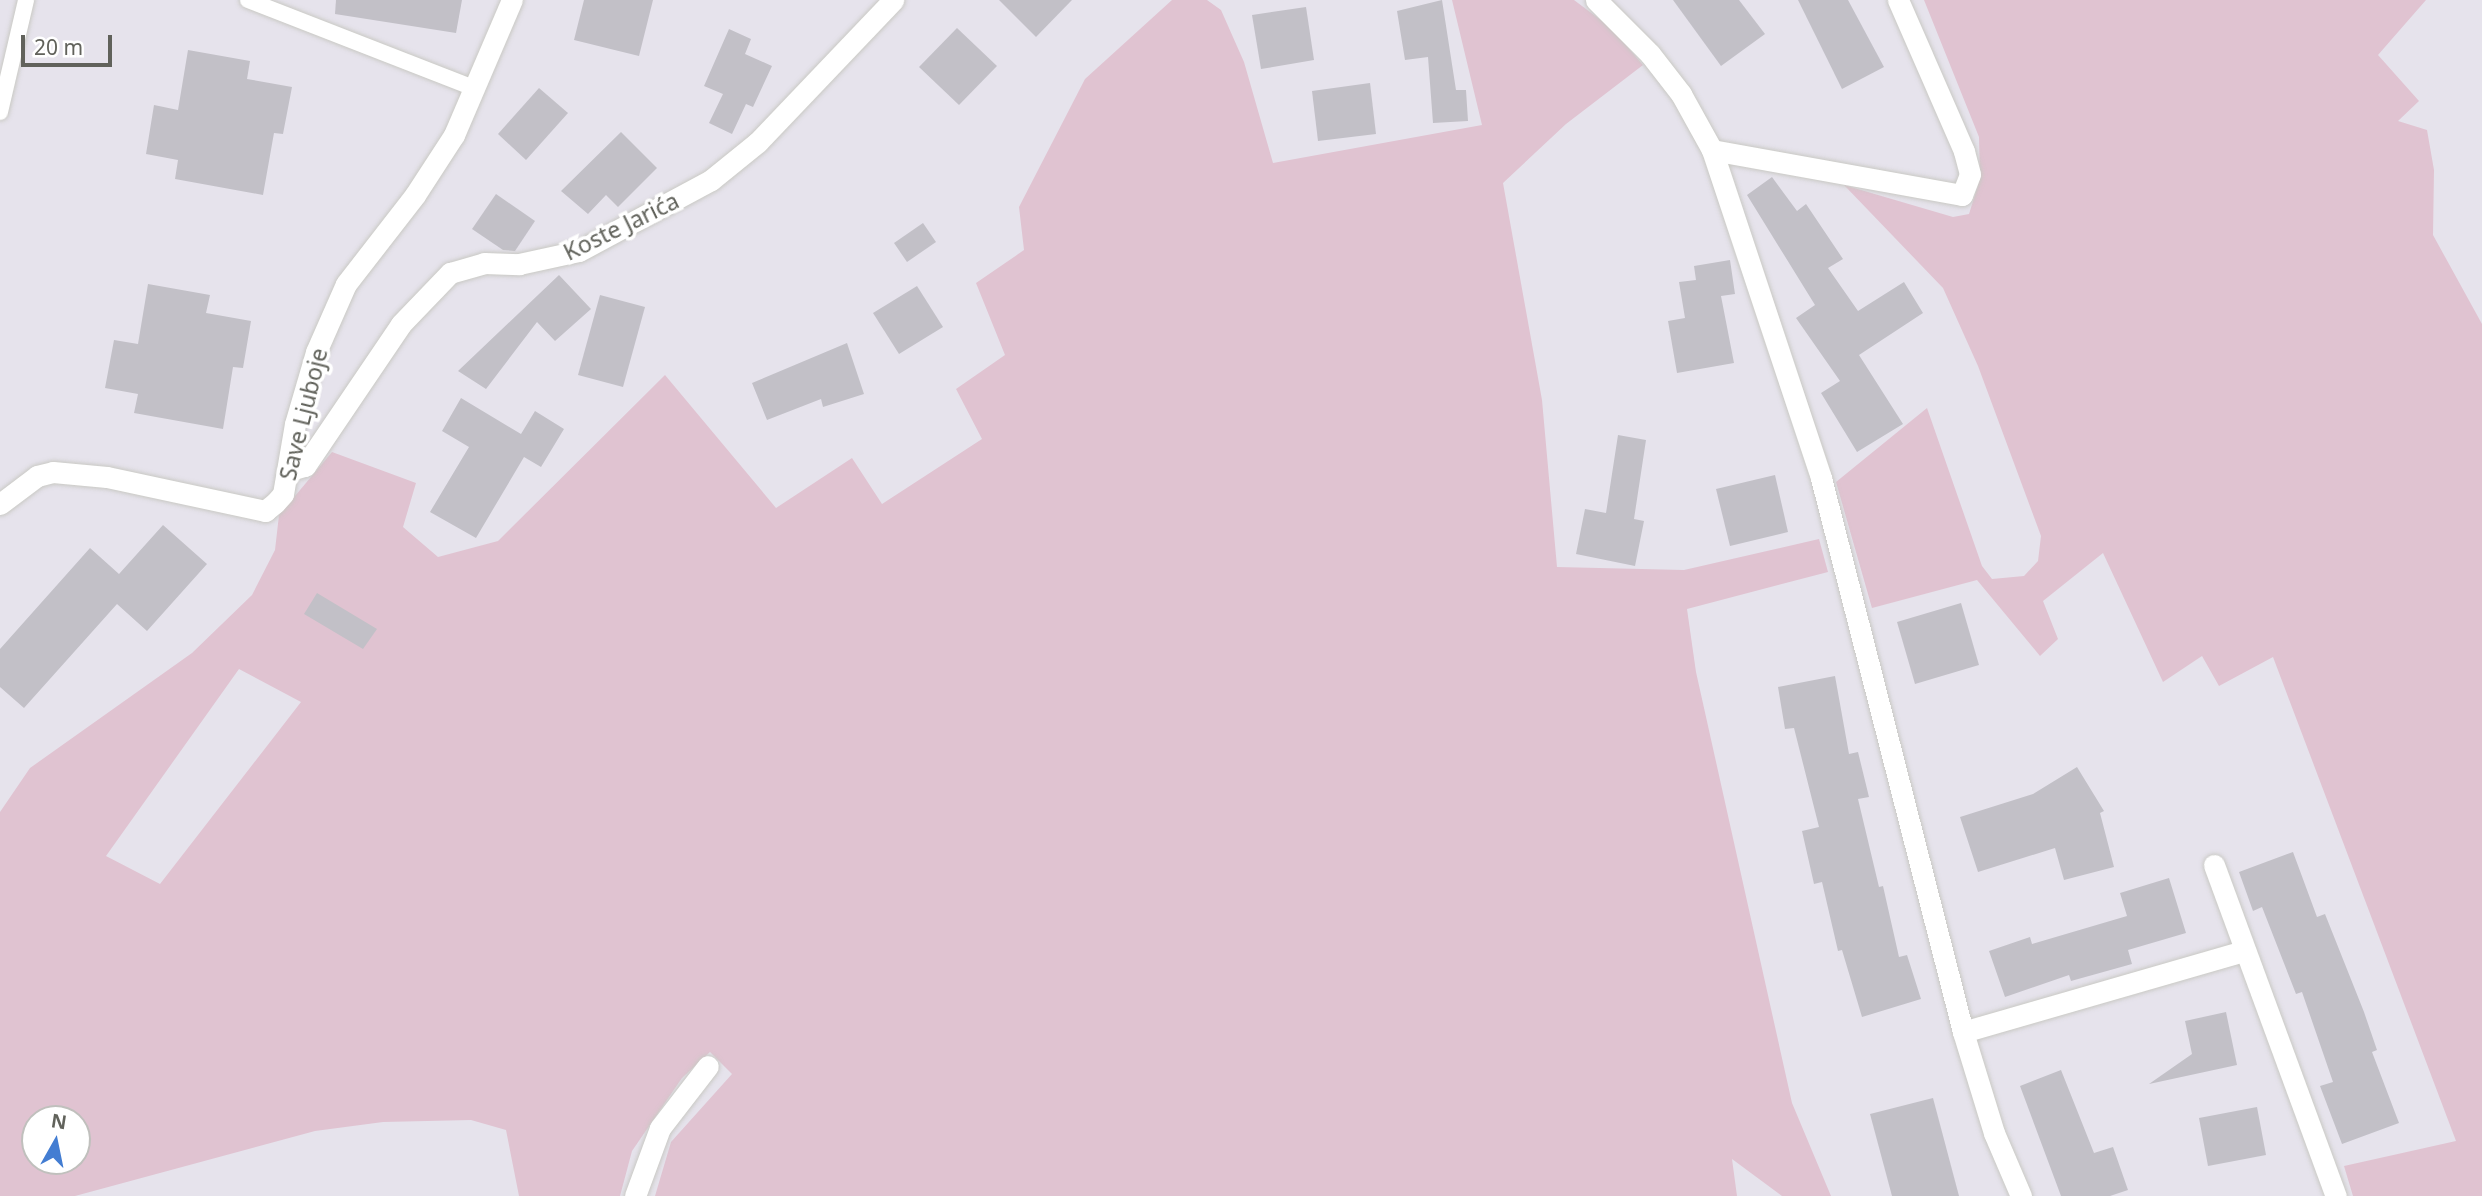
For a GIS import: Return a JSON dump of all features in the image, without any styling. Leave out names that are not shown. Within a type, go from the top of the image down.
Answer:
[{"type":"street","name":"Save Ljuboje","points":[[0,504],[37,476],[61,472],[265,511],[283,494],[316,352],[346,284],[435,166],[476,89],[512,0]]},
{"type":"street","name":"Koste Jarića","points":[[287,471],[305,466],[401,324],[450,273],[484,263],[519,264],[579,251],[711,180],[758,142],[893,0]]},
{"type":"street","points":[[1596,0],[1650,54],[1681,94],[1712,150],[1824,490],[1963,1032],[1994,1133],[2021,1196]]},
{"type":"street","points":[[1712,150],[1962,195],[1970,174],[1964,151],[1898,0]]},
{"type":"street","points":[[2214,865],[2243,951],[2336,1196]]},
{"type":"street","points":[[1963,1032],[2243,951]]},
{"type":"street","points":[[635,1196],[660,1128],[708,1066]]},
{"type":"lane","points":[[0,113],[26,0]]},
{"type":"lane","points":[[248,0],[476,89]]},
{"type":"shaded area","points":[[1172,0],[1207,0],[1221,10],[1244,62],[1273,163],[1482,125],[1452,0],[1574,0],[1610,27],[1643,65],[1566,124],[1503,183],[1542,400],[1557,567],[1684,570],[1819,539],[1828,572],[1687,609],[1696,672],[1792,1103],[1831,1196],[1782,1196],[1732,1159],[1737,1196],[655,1196],[671,1142],[732,1074],[710,1052],[682,1078],[632,1151],[620,1196],[519,1196],[506,1130],[471,1120],[383,1122],[315,1131],[75,1196],[0,1196],[0,812],[30,768],[192,653],[252,595],[275,550],[279,515],[332,452],[416,483],[403,527],[438,557],[498,541],[665,375],[776,508],[852,458],[882,504],[982,439],[956,389],[1005,355],[976,283],[1024,250],[1019,207],[1085,79]],"holes":[[[239,669],[301,702],[160,884],[106,856]]]},
{"type":"shaded area","points":[[1924,0],[2426,0],[2378,55],[2419,101],[2398,121],[2427,130],[2434,170],[2433,235],[2482,324],[2482,1196],[2353,1196],[2344,1166],[2456,1141],[2273,657],[2219,686],[2202,656],[2163,682],[2103,553],[2043,601],[2058,639],[2040,656],[1977,580],[1872,608],[1836,482],[1927,408],[1982,566],[1992,579],[2024,576],[2038,561],[2041,536],[1978,366],[1943,288],[1844,185],[1953,217],[1969,214],[1980,179],[1979,137]]},
{"type":"building","points":[[336,0],[462,0],[456,33],[335,14]]},
{"type":"building","points":[[584,0],[653,0],[639,56],[574,40]]},
{"type":"building","points":[[999,0],[1072,0],[1036,37]]},
{"type":"building","points":[[1442,0],[1456,90],[1466,90],[1468,121],[1433,123],[1428,57],[1405,60],[1397,11]]},
{"type":"building","points":[[1673,0],[1739,0],[1765,34],[1721,66]]},
{"type":"building","points":[[1798,0],[1848,0],[1884,67],[1842,89]]},
{"type":"building","points":[[1306,7],[1314,60],[1261,69],[1252,15]]},
{"type":"building","points":[[957,28],[997,66],[959,105],[919,67]]},
{"type":"building","points":[[729,29],[751,39],[745,54],[772,66],[753,107],[746,104],[732,134],[709,123],[723,94],[704,86]]},
{"type":"building","points":[[188,50],[250,61],[247,79],[292,87],[283,134],[274,133],[263,195],[175,179],[178,160],[146,154],[154,105],[178,110]]},
{"type":"building","points":[[1370,83],[1376,134],[1318,141],[1312,91]]},
{"type":"building","points":[[539,88],[568,113],[526,160],[498,134]]},
{"type":"building","points":[[621,132],[657,168],[618,207],[606,195],[588,214],[561,191]]},
{"type":"building","points":[[1772,177],[1797,211],[1806,204],[1843,259],[1828,268],[1858,311],[1904,282],[1923,313],[1859,355],[1903,424],[1857,452],[1821,393],[1840,381],[1796,318],[1815,305],[1747,195]]},
{"type":"building","points":[[496,194],[535,221],[515,251],[503,250],[472,229]]},
{"type":"building","points":[[923,223],[936,242],[907,262],[894,243]]},
{"type":"building","points":[[1730,260],[1735,294],[1721,296],[1734,363],[1677,373],[1668,321],[1685,318],[1679,282],[1696,280],[1694,266]]},
{"type":"building","points":[[559,275],[591,309],[555,341],[537,322],[486,389],[458,371]]},
{"type":"building","points":[[148,284],[210,295],[206,313],[251,321],[243,368],[233,367],[223,429],[134,413],[138,394],[105,388],[114,340],[138,344]]},
{"type":"building","points":[[917,286],[943,327],[899,354],[873,313]]},
{"type":"building","points":[[600,295],[645,307],[623,387],[578,375]]},
{"type":"building","points":[[847,343],[864,394],[823,407],[821,399],[767,420],[752,383]]},
{"type":"building","points":[[461,398],[521,434],[535,411],[564,429],[541,467],[524,457],[476,538],[430,512],[469,447],[442,431]]},
{"type":"building","points":[[1618,435],[1646,440],[1634,519],[1644,521],[1635,566],[1576,554],[1585,509],[1606,513]]},
{"type":"building","points":[[1775,475],[1788,532],[1730,546],[1716,489]]},
{"type":"building","points":[[163,525],[207,564],[147,631],[117,604],[24,708],[0,687],[0,649],[90,548],[119,574]]},
{"type":"building","points":[[317,593],[377,629],[363,649],[304,614]]},
{"type":"building","points":[[1961,603],[1979,665],[1915,684],[1897,622]]},
{"type":"building","points":[[1835,676],[1849,754],[1858,752],[1869,797],[1858,799],[1879,887],[1883,886],[1899,957],[1907,955],[1921,999],[1862,1017],[1842,950],[1838,951],[1822,882],[1814,884],[1802,831],[1819,827],[1794,728],[1785,729],[1778,687]]},
{"type":"building","points":[[2077,767],[2104,811],[2100,813],[2114,867],[2064,880],[2055,848],[1978,872],[1960,817],[2033,794]]},
{"type":"building","points":[[2293,852],[2317,917],[2325,914],[2364,1012],[2377,1050],[2372,1052],[2399,1123],[2342,1144],[2320,1086],[2333,1082],[2302,992],[2296,994],[2262,907],[2253,911],[2239,872]]},
{"type":"building","points":[[2169,878],[2186,933],[2128,950],[2132,964],[2071,981],[2069,975],[2005,997],[1989,951],[2030,937],[2032,944],[2127,916],[2120,893]]},
{"type":"building","points":[[2226,1012],[2237,1065],[2149,1084],[2192,1054],[2185,1021]]},
{"type":"building","points":[[2061,1070],[2094,1153],[2113,1147],[2128,1190],[2110,1196],[2061,1196],[2020,1086]]},
{"type":"building","points":[[1933,1098],[1959,1196],[1892,1196],[1870,1114]]},
{"type":"building","points":[[2257,1107],[2266,1155],[2208,1166],[2199,1118]]}]
